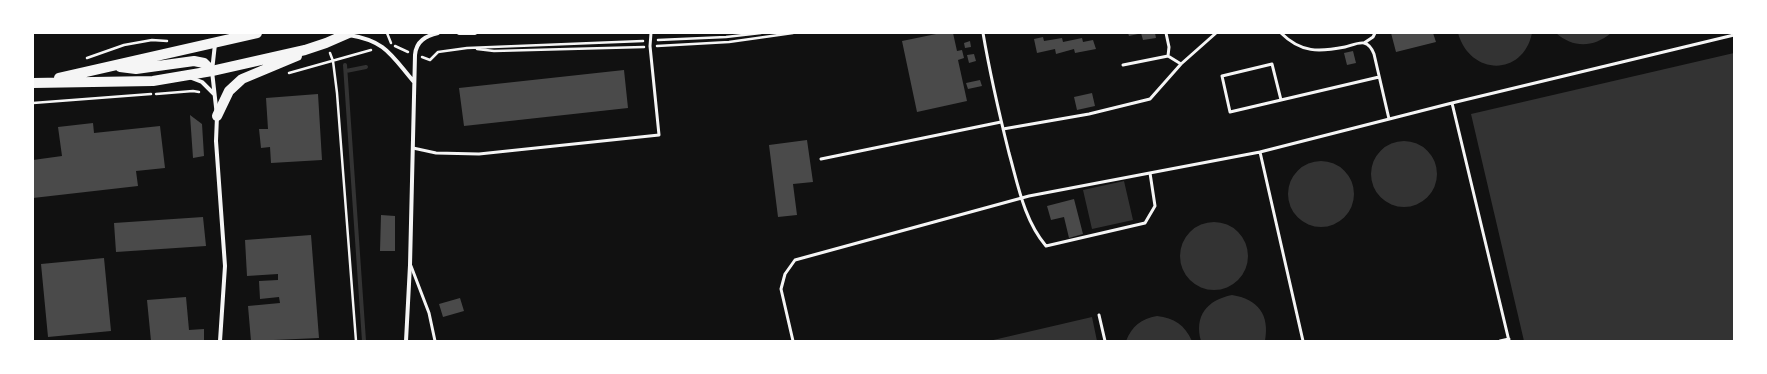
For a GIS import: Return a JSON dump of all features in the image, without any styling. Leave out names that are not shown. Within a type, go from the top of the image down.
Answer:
[{"type":"main road","points":[[36,83],[215,44],[257,33]]},
{"type":"main road","points":[[36,83],[153,81],[185,76],[305,50],[347,34]]},
{"type":"main road","points":[[217,116],[229,91],[242,79],[292,59],[305,50]]},
{"type":"main road","points":[[113,66],[136,69],[194,61],[204,63],[212,71]]},
{"type":"street","points":[[406,341],[410,265],[415,55],[416,48],[422,39],[438,33]]},
{"type":"street","points":[[459,33],[475,33]]},
{"type":"street","points":[[347,34],[363,37],[383,46],[414,82]]},
{"type":"street","points":[[215,44],[212,71],[217,116],[216,141],[225,266],[220,341]]},
{"type":"street","points":[[185,76],[202,82],[215,94]]},
{"type":"lane","points":[[413,148],[436,153],[479,154],[659,134],[650,46],[651,33]]},
{"type":"lane","points":[[983,33],[992,86],[1021,198],[1035,234],[1046,246],[1145,223],[1154,206],[1150,173]]},
{"type":"lane","points":[[1166,33],[1169,47],[1168,56]]},
{"type":"lane","points":[[1003,129],[1082,115],[1150,100],[1181,64],[1216,33]]},
{"type":"lane","points":[[1281,33],[1290,42],[1305,50],[1329,50],[1364,43],[1373,37],[1375,33]]},
{"type":"lane","points":[[793,341],[781,289],[785,274],[795,260],[1021,198],[1260,152],[1452,103],[1734,35]]},
{"type":"lane","points":[[1364,43],[1370,46],[1374,54],[1389,119]]},
{"type":"lane","points":[[1123,65],[1168,56],[1181,64]]},
{"type":"lane","points":[[1281,100],[1272,64],[1222,76],[1230,112],[1379,77]]},
{"type":"lane","points":[[1452,103],[1473,184],[1509,340],[1500,341]]},
{"type":"lane","points":[[822,159],[1002,122]]},
{"type":"lane","points":[[1260,152],[1303,341]]},
{"type":"lane","points":[[410,265],[429,313],[435,341]]},
{"type":"lane","points":[[1099,315],[1105,341]]},
{"type":"path","points":[[387,33],[392,45]]},
{"type":"path","points":[[283,75],[383,46],[392,45],[430,60],[438,52],[467,48],[650,41],[726,37],[761,33]]},
{"type":"path","points":[[467,48],[494,51],[650,46],[729,42],[793,33]]},
{"type":"path","points":[[82,60],[124,45],[152,40],[174,41]]},
{"type":"path","points":[[326,43],[333,61],[337,93],[356,341]]},
{"type":"path","points":[[33,103],[177,92]]},
{"type":"shaded area","points":[[1458,33],[1532,33],[1527,47],[1518,58],[1508,64],[1496,66],[1484,63],[1473,57],[1464,47]]},
{"type":"shaded area","points":[[1556,33],[1611,33],[1590,44],[1576,44]]},
{"type":"shaded area","points":[[1734,53],[1734,341],[1524,341],[1471,114]]},
{"type":"shaded area","points":[[1404,141],[1417,144],[1427,151],[1434,161],[1437,174],[1434,187],[1427,197],[1417,204],[1404,207],[1391,204],[1381,197],[1374,187],[1371,174],[1374,161],[1381,151],[1391,144]]},
{"type":"shaded area","points":[[1321,161],[1334,163],[1349,176],[1352,181],[1354,194],[1352,207],[1339,222],[1334,225],[1321,227],[1308,225],[1293,212],[1290,207],[1288,194],[1290,181],[1303,166],[1308,163]]},
{"type":"shaded area","points":[[1124,181],[1133,220],[1092,229],[1083,190]]},
{"type":"shaded area","points":[[1207,222],[1221,222],[1233,228],[1242,237],[1248,249],[1246,269],[1238,280],[1227,288],[1221,290],[1207,290],[1201,288],[1190,280],[1182,269],[1180,263],[1180,249],[1182,243],[1190,232],[1201,224]]},
{"type":"shaded area","points":[[1232,295],[1249,300],[1260,310],[1266,323],[1265,341],[1201,341],[1199,324],[1204,310],[1209,305],[1223,297]]},
{"type":"shaded area","points":[[1157,316],[1169,318],[1178,323],[1186,331],[1192,341],[1126,341],[1134,327],[1146,319]]},
{"type":"shaded area","points":[[1092,317],[1097,341],[989,341]]},
{"type":"building","points":[[941,33],[953,33],[957,51],[962,50],[964,58],[958,60],[967,101],[917,112],[902,41]]},
{"type":"building","points":[[1128,33],[1138,33],[1138,34],[1129,36]]},
{"type":"building","points":[[1141,33],[1155,33],[1156,38],[1143,40]]},
{"type":"building","points":[[1391,33],[1433,33],[1436,42],[1396,52]]},
{"type":"building","points":[[1043,37],[1044,41],[1062,38],[1063,42],[1082,38],[1083,42],[1093,40],[1096,49],[1075,53],[1074,49],[1056,54],[1055,49],[1037,53],[1034,39]]},
{"type":"building","points":[[970,41],[971,47],[965,48],[964,43]]},
{"type":"building","points":[[1353,51],[1356,63],[1347,65],[1344,53]]},
{"type":"building","points":[[974,54],[976,61],[969,63],[967,55]]},
{"type":"building","points":[[624,70],[628,108],[464,126],[459,88]]},
{"type":"building","points":[[980,80],[982,86],[968,89],[966,83]]},
{"type":"building","points":[[1092,93],[1095,106],[1077,110],[1074,97]]},
{"type":"building","points":[[318,94],[322,160],[271,163],[270,147],[261,148],[259,129],[268,129],[266,98]]},
{"type":"building","points":[[190,115],[202,124],[204,156],[193,158]]},
{"type":"building","points":[[93,123],[94,133],[160,126],[165,168],[136,171],[138,186],[33,198],[33,160],[62,156],[58,127]]},
{"type":"building","points":[[807,140],[813,182],[793,184],[797,215],[778,217],[769,145]]},
{"type":"building","points":[[1074,199],[1083,234],[1069,238],[1064,217],[1051,220],[1047,206]]},
{"type":"building","points":[[381,215],[395,216],[395,251],[380,251]]},
{"type":"building","points":[[203,217],[206,246],[116,252],[114,223]]},
{"type":"building","points":[[311,235],[319,338],[251,341],[248,306],[280,303],[279,297],[260,299],[259,281],[278,280],[278,274],[247,276],[245,240]]},
{"type":"building","points":[[104,258],[111,331],[48,337],[41,264]]},
{"type":"building","points":[[186,297],[189,330],[204,329],[204,341],[151,341],[147,300]]},
{"type":"building","points":[[460,298],[464,311],[443,317],[439,304]]},
{"type":"waterway","points":[[345,65],[364,341]]},
{"type":"waterway","points":[[346,71],[366,67]]}]
